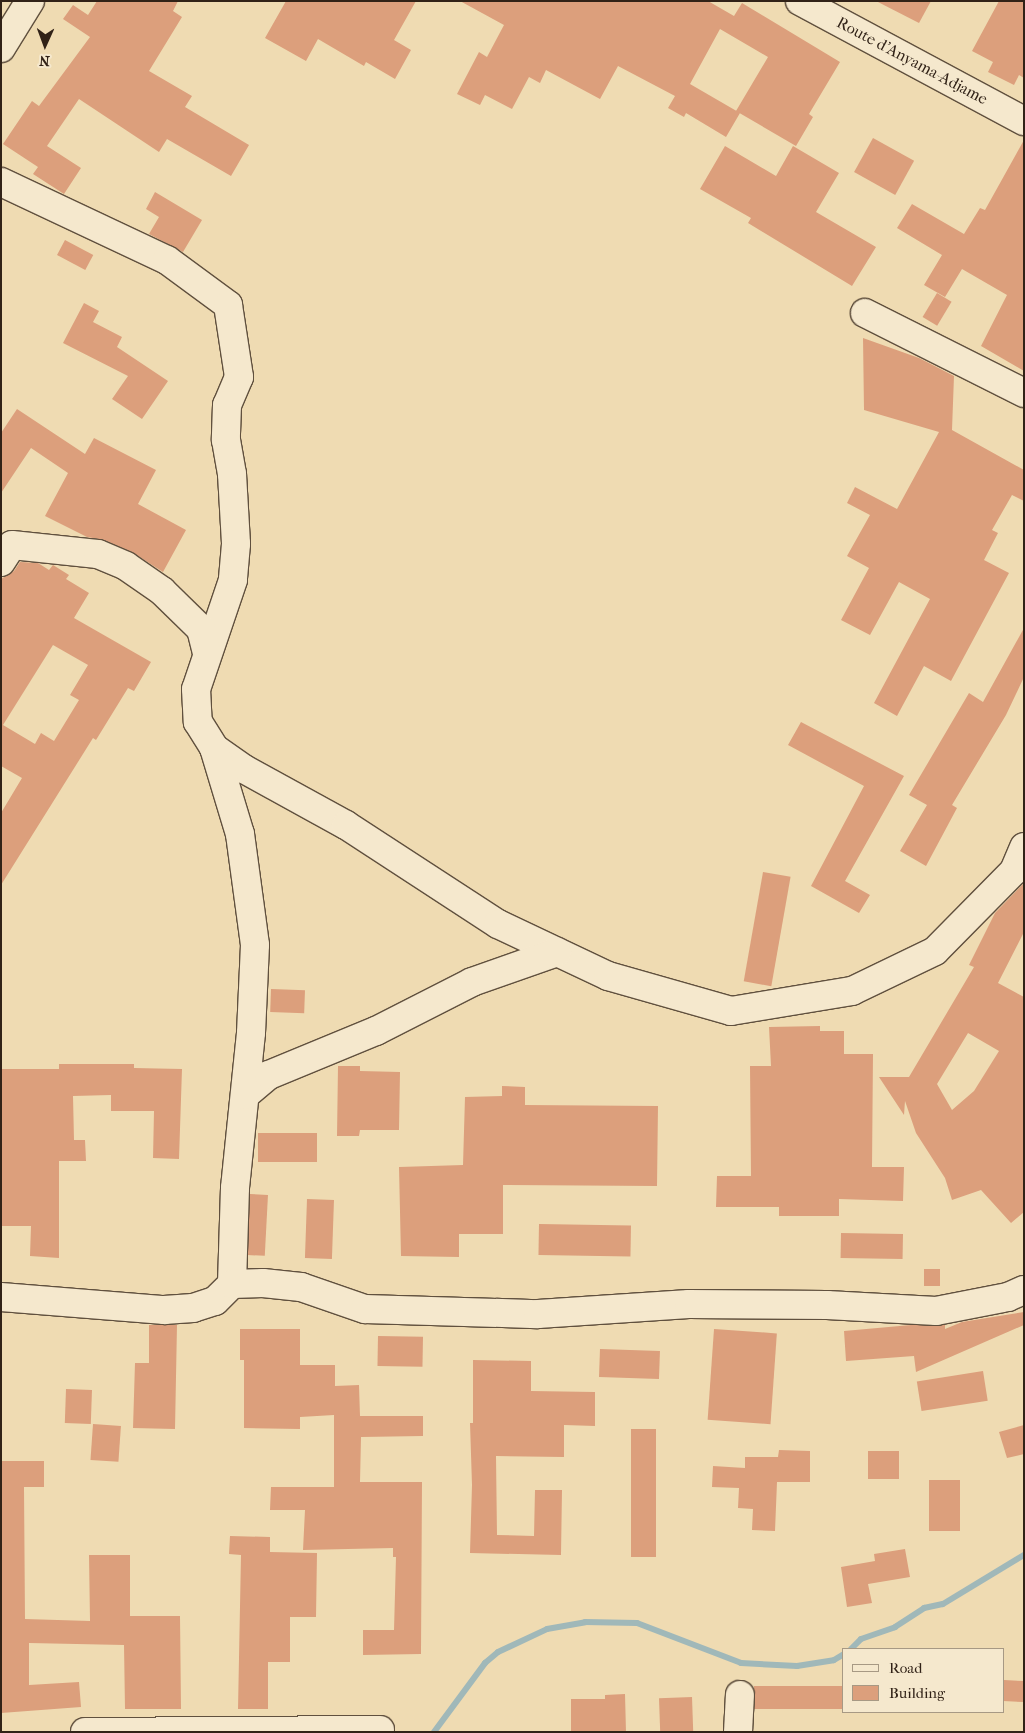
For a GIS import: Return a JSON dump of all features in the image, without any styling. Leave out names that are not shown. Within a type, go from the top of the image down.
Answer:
[{"type":"street","points":[[1,48],[30,1]]},
{"type":"street","name":"Route d'Anyama-Adjame","points":[[800,1],[1024,121]]},
{"type":"street","points":[[1,182],[168,260],[228,305],[239,377],[227,406],[236,544],[233,580],[206,653],[196,690],[198,722],[214,748],[240,834],[255,945],[245,1095],[235,1188],[232,1284]]},
{"type":"street","points":[[865,313],[1024,393]]},
{"type":"street","points":[[1,562],[12,545],[98,554],[126,566],[162,592],[201,629],[206,653]]},
{"type":"street","points":[[214,748],[244,769],[346,825],[498,924],[608,976],[731,1011],[852,992],[935,950],[1014,871],[1024,847]]},
{"type":"street","points":[[245,1095],[269,1075],[376,1031],[472,982],[557,952]]},
{"type":"street","points":[[1,1297],[164,1310],[193,1308],[215,1300],[232,1284],[263,1283],[301,1287],[365,1309],[538,1314],[689,1304],[827,1305],[936,1312],[1008,1297],[1024,1290]]},
{"type":"street","points":[[738,1732],[740,1696]]},
{"type":"street","points":[[85,1732],[380,1730]]},
{"type":"building","points":[[97,1],[178,1],[173,11],[182,17],[149,71],[192,96],[185,107],[249,145],[231,176],[167,139],[159,152],[79,99],[47,146],[81,168],[64,194],[33,174],[38,167],[3,144],[32,101],[39,106],[90,37],[63,19],[73,5],[88,15]]},
{"type":"building","points":[[286,1],[416,1],[394,40],[411,50],[395,79],[366,62],[364,66],[318,39],[306,61],[265,38]]},
{"type":"building","points":[[460,1],[708,1],[734,16],[742,3],[840,62],[809,114],[813,117],[796,146],[740,113],[726,137],[686,113],[684,117],[668,108],[675,96],[618,66],[600,99],[546,70],[540,83],[529,77],[512,109],[485,95],[480,105],[457,94],[479,52],[487,57],[504,25]],"holes":[[[720,29],[768,57],[736,111],[690,84]]]},
{"type":"building","points":[[876,1],[931,1],[919,23]]},
{"type":"building","points":[[999,1],[1024,1],[1024,78],[1019,75],[1014,85],[988,72],[993,62],[972,51]]},
{"type":"building","points":[[873,138],[914,161],[895,195],[854,172]]},
{"type":"building","points":[[1024,140],[1024,371],[981,346],[1007,295],[962,269],[945,297],[924,285],[942,255],[897,228],[912,204],[964,234],[980,208],[985,210]]},
{"type":"building","points":[[725,146],[776,176],[793,146],[839,173],[816,212],[876,247],[852,286],[748,223],[751,218],[700,189]]},
{"type":"building","points":[[155,192],[202,220],[183,252],[149,234],[159,217],[146,209]]},
{"type":"building","points":[[65,240],[93,255],[85,270],[57,255]]},
{"type":"building","points":[[937,293],[952,302],[937,326],[923,317]]},
{"type":"building","points":[[84,303],[99,311],[93,322],[122,337],[117,347],[168,381],[142,419],[112,399],[128,376],[63,343]]},
{"type":"building","points":[[863,338],[919,358],[954,376],[952,430],[1024,470],[1024,501],[1012,495],[992,530],[998,533],[984,560],[1009,573],[951,681],[924,666],[897,716],[874,703],[930,599],[899,582],[870,635],[841,620],[869,568],[847,556],[870,515],[847,503],[855,487],[897,509],[939,432],[864,410]]},
{"type":"building","points":[[17,409],[85,454],[94,438],[156,470],[138,504],[186,530],[163,572],[132,552],[104,540],[87,537],[45,516],[68,473],[31,448],[1,493],[1,433]]},
{"type":"building","points":[[20,562],[38,563],[49,570],[53,565],[69,575],[66,579],[89,593],[74,618],[151,662],[134,691],[128,688],[96,740],[93,738],[1,885],[1,813],[22,778],[1,766],[1,579],[14,571]],"holes":[[[53,645],[88,665],[70,695],[79,700],[54,741],[41,733],[35,744],[3,725]]]},
{"type":"building","points":[[1024,628],[1024,677],[1006,715],[952,805],[957,808],[926,866],[900,851],[927,805],[909,795],[969,693],[983,702]]},
{"type":"building","points":[[801,722],[904,776],[845,881],[870,895],[859,913],[811,886],[864,786],[788,745]]},
{"type":"building","points":[[763,872],[791,877],[771,986],[744,981]]},
{"type":"building","points":[[1024,883],[1024,932],[998,983],[1024,997],[1024,1212],[1011,1223],[981,1190],[952,1200],[945,1178],[916,1133],[905,1101],[904,1115],[879,1077],[909,1077],[974,967],[969,965],[995,913]],"holes":[[[968,1033],[999,1051],[974,1091],[952,1110],[937,1084]]]},
{"type":"building","points":[[271,989],[305,990],[304,1013],[270,1012]]},
{"type":"building","points":[[820,1026],[820,1031],[844,1031],[844,1054],[873,1054],[872,1167],[904,1167],[903,1201],[839,1199],[839,1216],[779,1216],[779,1207],[716,1207],[717,1176],[751,1176],[750,1066],[771,1066],[769,1027]]},
{"type":"building","points":[[59,1064],[134,1064],[134,1068],[182,1069],[179,1159],[153,1158],[154,1111],[111,1111],[111,1095],[73,1096],[74,1140],[85,1140],[86,1161],[59,1161],[59,1258],[30,1256],[31,1226],[1,1226],[1,1069],[59,1069]]},
{"type":"building","points":[[338,1066],[360,1066],[360,1071],[400,1072],[399,1130],[360,1130],[359,1136],[337,1136]]},
{"type":"building","points":[[502,1086],[525,1087],[525,1105],[658,1106],[657,1186],[503,1185],[503,1234],[459,1234],[459,1257],[401,1256],[399,1167],[463,1165],[465,1097],[502,1096]]},
{"type":"building","points":[[258,1133],[317,1133],[317,1162],[258,1162]]},
{"type":"building","points":[[250,1194],[268,1195],[265,1256],[247,1255]]},
{"type":"building","points":[[307,1199],[334,1200],[332,1259],[305,1258]]},
{"type":"building","points":[[539,1224],[631,1226],[630,1257],[538,1255]]},
{"type":"building","points":[[841,1233],[903,1234],[903,1259],[841,1258]]},
{"type":"building","points":[[924,1269],[940,1269],[940,1286],[924,1286]]},
{"type":"building","points":[[1024,1312],[1024,1325],[916,1372],[914,1356],[846,1361],[844,1331],[911,1325],[945,1325],[945,1329],[962,1322]]},
{"type":"building","points":[[149,1325],[177,1325],[175,1429],[133,1428],[135,1363],[149,1363]]},
{"type":"building","points":[[240,1329],[300,1329],[300,1365],[335,1365],[335,1386],[359,1385],[360,1416],[423,1416],[423,1436],[361,1437],[360,1482],[422,1482],[421,1654],[363,1655],[363,1630],[394,1630],[396,1557],[393,1557],[393,1548],[303,1550],[305,1510],[270,1510],[271,1487],[334,1487],[334,1415],[300,1417],[300,1429],[244,1428],[244,1360],[240,1360]]},
{"type":"building","points":[[714,1329],[777,1333],[770,1424],[708,1420]]},
{"type":"building","points":[[378,1336],[423,1337],[422,1367],[377,1366]]},
{"type":"building","points":[[600,1349],[660,1351],[659,1379],[599,1377]]},
{"type":"building","points":[[473,1360],[531,1361],[531,1391],[595,1392],[595,1426],[564,1425],[564,1457],[496,1456],[497,1535],[534,1536],[535,1490],[562,1490],[561,1555],[470,1553],[472,1485],[470,1423],[473,1423]]},
{"type":"building","points":[[983,1371],[988,1401],[922,1411],[917,1381]]},
{"type":"building","points":[[66,1389],[92,1390],[91,1424],[65,1423]]},
{"type":"building","points":[[93,1424],[121,1426],[118,1462],[90,1460]]},
{"type":"building","points":[[1024,1425],[1024,1454],[1007,1458],[999,1432]]},
{"type":"building","points":[[631,1429],[656,1429],[656,1557],[631,1557]]},
{"type":"building","points":[[779,1450],[810,1451],[810,1482],[777,1482],[775,1531],[752,1530],[753,1509],[738,1508],[739,1488],[712,1487],[713,1466],[745,1468],[745,1457],[778,1457]]},
{"type":"building","points":[[868,1451],[899,1451],[899,1479],[868,1479]]},
{"type":"building","points":[[1,1461],[44,1461],[44,1487],[24,1487],[25,1619],[90,1621],[89,1555],[130,1555],[130,1616],[180,1616],[181,1709],[125,1709],[124,1645],[29,1643],[29,1685],[79,1682],[81,1707],[1,1713]]},
{"type":"building","points":[[929,1480],[960,1480],[960,1531],[929,1531]]},
{"type":"building","points":[[230,1536],[270,1537],[270,1552],[317,1553],[316,1617],[290,1617],[290,1662],[268,1662],[268,1709],[238,1709],[241,1555],[229,1554]]},
{"type":"building","points":[[905,1549],[910,1577],[868,1584],[872,1603],[847,1607],[841,1567],[875,1561],[874,1554]]},
{"type":"building","points":[[1005,1680],[1024,1681],[1023,1702],[1005,1701]]},
{"type":"building","points":[[754,1686],[842,1686],[842,1709],[754,1709]]},
{"type":"building","points":[[625,1694],[626,1732],[571,1732],[571,1699],[605,1699],[605,1695]]},
{"type":"building","points":[[692,1697],[693,1732],[660,1732],[659,1698]]},
{"type":"waterway","points":[[852,1648],[861,1639],[895,1627],[924,1608],[943,1604],[1024,1555]]},
{"type":"waterway","points":[[434,1732],[485,1663],[498,1652],[547,1629],[585,1622],[637,1623],[741,1663],[797,1666],[834,1660],[842,1655]]}]
